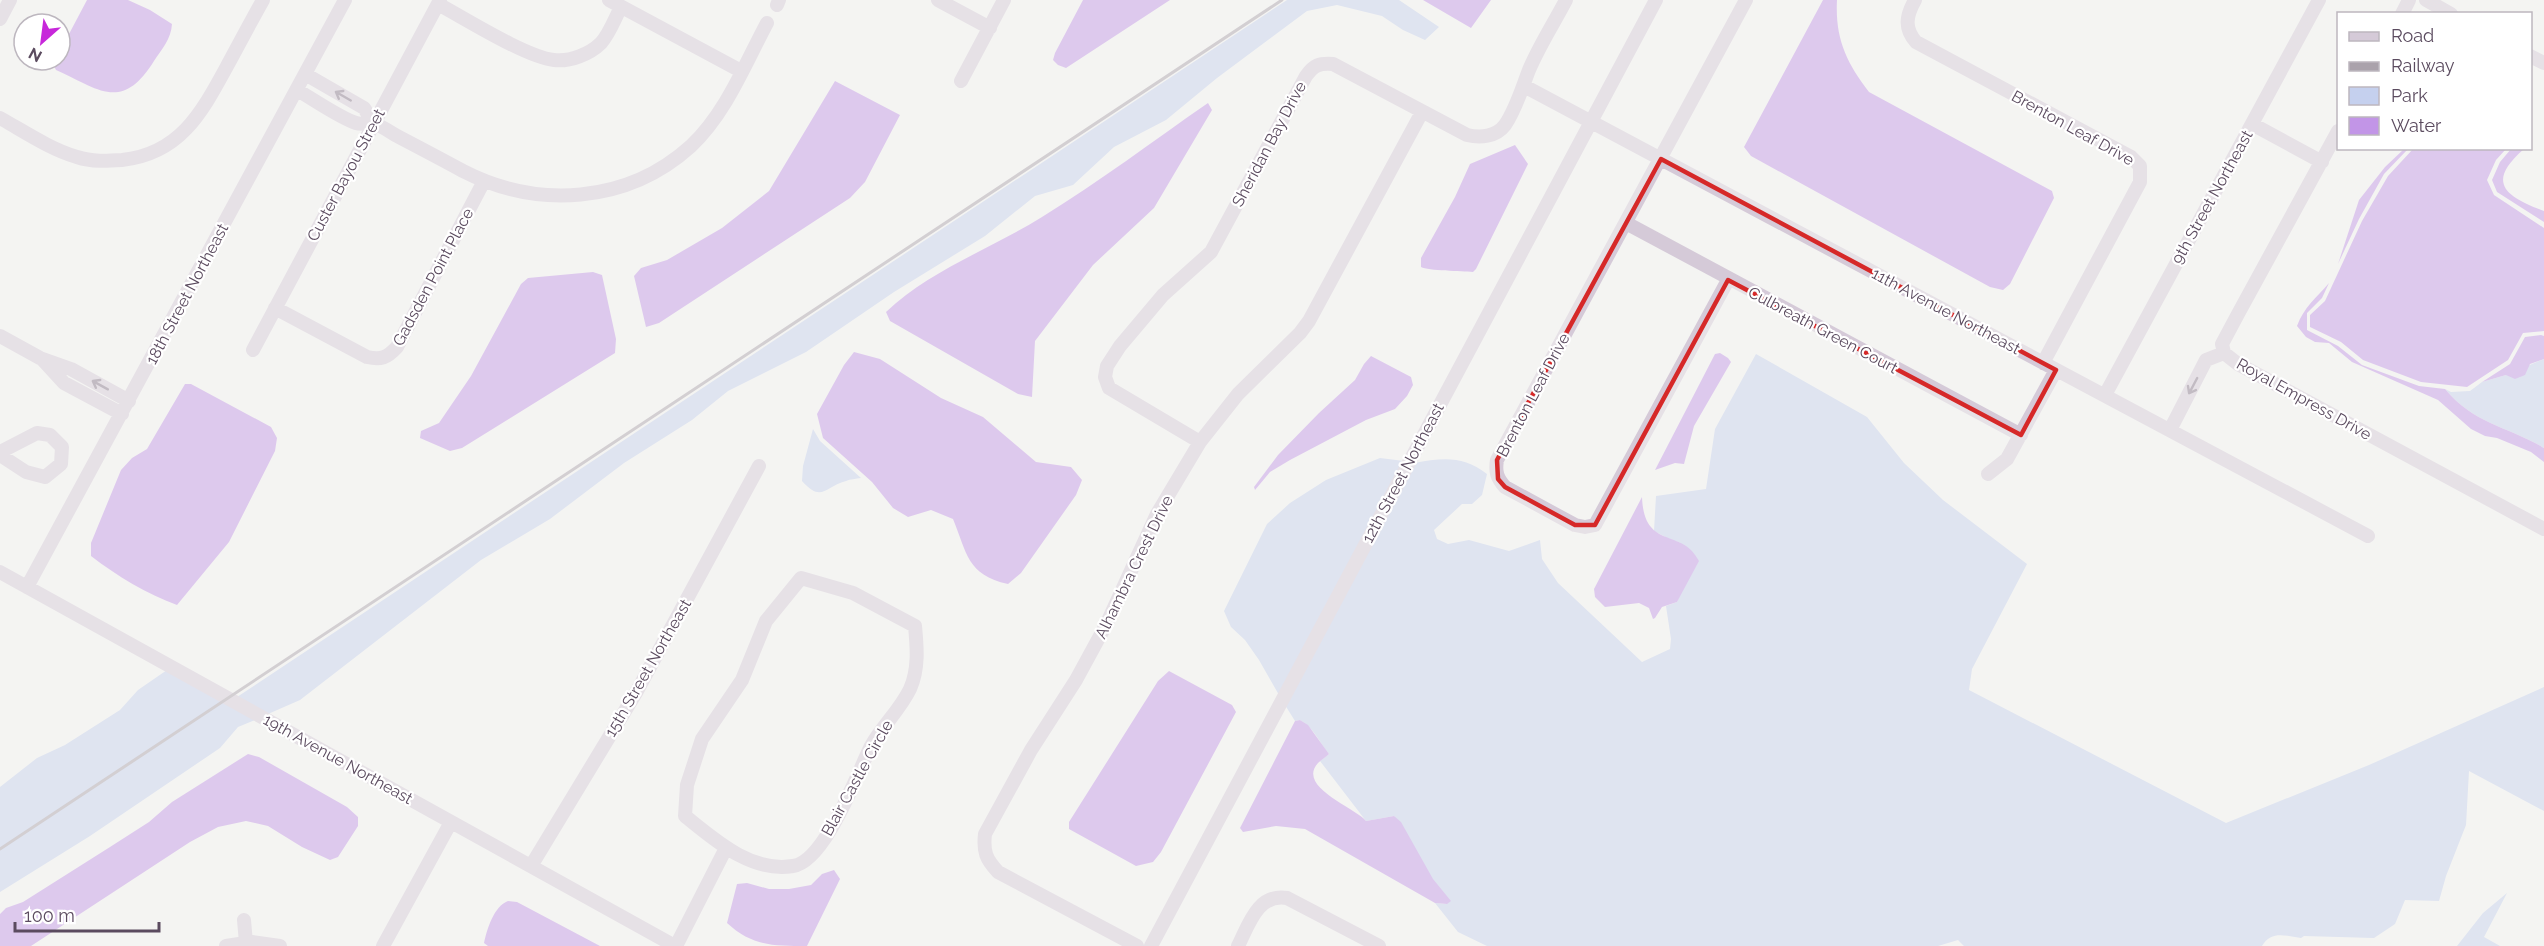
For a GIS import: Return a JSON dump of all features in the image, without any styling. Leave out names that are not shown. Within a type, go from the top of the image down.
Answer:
[{"type":"street","points":[[0,19],[10,0]]},
{"type":"street","points":[[0,118],[62,152],[79,158],[104,162],[142,158],[168,145],[190,127],[205,108],[263,0]]},
{"type":"street","name":"18th Street Northeast","points":[[27,587],[345,0]]},
{"type":"street","points":[[938,0],[990,28]]},
{"type":"street","points":[[961,81],[1004,0]]},
{"type":"street","name":"Sheridan Bay Drive","points":[[1200,442],[1109,388],[1105,377],[1107,366],[1120,346],[1163,295],[1211,252],[1306,76],[1314,66],[1322,63],[1333,64],[1422,112],[1478,138],[1495,133],[1504,126],[1524,86],[1529,70],[1566,0]]},
{"type":"street","name":"12th Street Northeast","points":[[1150,946],[1656,0]]},
{"type":"street","name":"Brenton Leaf Drive","points":[[1728,280],[1595,525],[1585,527],[1575,525],[1505,487],[1498,479],[1495,470],[1497,460],[1746,0]]},
{"type":"street","name":"Brenton Leaf Drive","points":[[1915,0],[1906,23],[1908,33],[1916,42],[2131,157],[2140,166],[2140,182],[2043,363]]},
{"type":"street","name":"9th Street Northeast","points":[[2105,395],[2319,0]]},
{"type":"street","points":[[2426,0],[2447,12]]},
{"type":"street","points":[[439,2],[535,55],[555,60],[572,59],[588,53],[600,43],[615,3],[741,71]]},
{"type":"street","name":"Custer Bayou Street","points":[[253,350],[439,2]]},
{"type":"street","points":[[297,90],[357,123],[374,124],[484,181],[522,193],[557,197],[588,196],[635,181],[664,166],[691,146],[714,117],[767,23]]},
{"type":"street","points":[[305,74],[364,108],[374,124]]},
{"type":"street","name":"11th Avenue Northeast","points":[[1524,86],[2368,536]]},
{"type":"street","name":"Alhambra Crest Drive","points":[[1137,946],[998,872],[985,858],[983,847],[985,834],[1031,750],[1076,680],[1102,633],[1157,514],[1200,442],[1238,394],[1300,333],[1309,321],[1422,112]]},
{"type":"street","points":[[2252,124],[2322,162]]},
{"type":"street","name":"Royal Empress Drive","points":[[2337,133],[2238,314],[2223,344],[2224,353],[2238,364],[2544,529]]},
{"type":"street","name":"Gadsden Point Place","points":[[275,308],[367,357],[378,359],[388,357],[397,347],[484,181]]},
{"type":"street","name":"Culbreath Green Court","points":[[1626,223],[1728,280],[2021,435]]},
{"type":"street","points":[[0,336],[40,358],[71,369],[129,401]]},
{"type":"street","points":[[2170,430],[2206,360],[2224,353]]},
{"type":"street","points":[[40,358],[64,383],[122,414]]},
{"type":"street","points":[[1988,474],[2007,459],[2056,370]]},
{"type":"street","name":"15th Street Northeast","points":[[531,866],[637,691],[759,466]]},
{"type":"street","name":"19th Avenue Northeast","points":[[0,572],[676,946]]},
{"type":"street","name":"Blair Castle Circle","points":[[801,578],[853,593],[915,626],[917,659],[910,689],[872,745],[842,811],[809,856],[796,866],[776,867],[726,848],[685,816],[687,785],[702,740],[742,680],[766,621],[801,578]]},
{"type":"street","points":[[383,946],[451,822]]},
{"type":"street","points":[[676,946],[726,848]]},
{"type":"street","points":[[1238,946],[1259,907],[1267,899],[1276,896],[1287,897],[1379,946]]},
{"type":"street","points":[[244,920],[246,943]]},
{"type":"street","points":[[226,946],[246,943],[280,946]]},
{"type":"highlighted area","points":[[1661,159],[2056,370],[2021,435],[1728,280],[1595,525],[1575,525],[1505,487],[1498,479],[1497,460]]},
{"type":"green space","points":[[1287,0],[1399,0],[1439,27],[1425,40],[1403,30],[1382,16],[1337,5],[1307,11],[1217,78],[1166,120],[1114,147],[1073,185],[1035,196],[985,236],[894,292],[806,352],[728,391],[692,420],[624,463],[550,519],[481,560],[300,700],[268,714],[237,697]]},
{"type":"green space","points":[[1756,354],[1867,417],[1904,463],[1943,500],[2027,564],[1972,669],[1969,690],[2226,823],[2369,765],[2544,687],[2544,811],[2469,771],[2466,825],[2439,901],[2405,900],[2395,924],[2374,938],[2304,936],[2301,938],[2279,935],[2270,938],[2262,946],[1964,946],[1958,940],[1938,946],[1487,946],[1458,932],[1435,903],[1447,904],[1394,816],[1366,821],[1320,761],[1329,754],[1309,727],[1300,720],[1295,721],[1285,705],[1414,463],[1424,461],[1443,459],[1461,461],[1487,474],[1482,495],[1472,504],[1462,504],[1434,530],[1437,539],[1448,544],[1469,540],[1509,551],[1540,540],[1542,559],[1558,583],[1642,662],[1670,649],[1671,639],[1666,606],[1677,602],[1697,564],[1679,542],[1654,531],[1656,496],[1706,489],[1715,429]]},
{"type":"green space","points":[[2544,359],[2544,448],[2479,417],[2456,401],[2445,389],[2451,392],[2470,391],[2482,382]]},
{"type":"green space","points":[[813,429],[820,441],[861,478],[848,480],[823,492],[814,491],[802,481],[803,466]]},
{"type":"green space","points":[[1380,458],[1404,461],[1279,695],[1245,640],[1231,627],[1224,611],[1267,524],[1290,503],[1326,480]]},
{"type":"green space","points":[[167,670],[255,720],[238,727],[220,748],[90,836],[0,892],[0,787],[37,758],[65,745],[120,710],[138,690]]},
{"type":"green space","points":[[2507,893],[2484,937],[2500,946],[2457,946],[2483,913]]},
{"type":"water","points":[[87,0],[128,0],[172,24],[166,44],[142,77],[121,92],[98,89],[60,72],[72,72],[72,28]]},
{"type":"water","points":[[1083,0],[1170,0],[1066,68],[1053,60]]},
{"type":"water","points":[[1423,0],[1491,0],[1471,28]]},
{"type":"water","points":[[1823,0],[1837,0],[1840,38],[1848,60],[1869,92],[2052,191],[2054,198],[2010,284],[2003,290],[1990,287],[1751,156],[1744,147]]},
{"type":"water","points":[[835,81],[900,115],[865,182],[850,198],[659,323],[646,327],[634,276],[641,268],[667,260],[722,228],[769,191]]},
{"type":"water","points":[[1208,103],[1212,110],[1154,208],[1093,265],[1035,341],[1032,397],[1018,394],[890,321],[886,312],[903,297],[941,272],[1022,229],[1063,204]]},
{"type":"water","points":[[1515,145],[1528,164],[1476,269],[1473,272],[1421,267],[1421,258],[1455,197],[1470,164]]},
{"type":"water","points":[[2403,150],[2407,150],[2384,174],[2338,264],[2359,200],[2385,167]]},
{"type":"water","points":[[2412,150],[2505,150],[2496,160],[2487,180],[2494,195],[2544,228],[2544,331],[2523,333],[2508,360],[2467,387],[2421,382],[2363,360],[2341,342],[2310,327],[2310,315],[2325,301],[2362,221],[2388,176]]},
{"type":"water","points":[[2510,150],[2523,150],[2505,170],[2503,179],[2505,187],[2519,200],[2544,211],[2544,222],[2497,192],[2492,180],[2500,162]]},
{"type":"water","points":[[593,272],[602,275],[616,339],[615,353],[462,448],[450,451],[420,438],[421,431],[439,423],[471,376],[521,284],[528,278]]},
{"type":"water","points":[[2329,283],[2322,298],[2307,313],[2307,330],[2338,346],[2362,365],[2419,386],[2445,389],[2456,401],[2479,417],[2544,448],[2544,462],[2531,452],[2471,429],[2438,400],[2352,362],[2329,343],[2315,342],[2306,337],[2297,326],[2307,308]]},
{"type":"water","points":[[2544,336],[2544,359],[2530,364],[2525,375],[2515,379],[2506,375],[2482,382],[2510,364],[2525,337]]},
{"type":"water","points":[[854,352],[880,359],[941,398],[983,417],[1036,462],[1071,467],[1082,480],[1076,495],[1021,573],[1008,584],[984,575],[970,561],[953,519],[931,510],[908,517],[893,508],[872,482],[823,438],[817,414],[844,365]]},
{"type":"water","points":[[1720,353],[1731,362],[1694,426],[1684,464],[1675,463],[1655,470],[1715,354]]},
{"type":"water","points":[[1371,356],[1411,377],[1413,385],[1407,396],[1395,409],[1366,420],[1270,472],[1255,490],[1254,487],[1278,455],[1355,380]]},
{"type":"water","points":[[185,384],[191,384],[271,427],[277,438],[275,451],[229,542],[177,605],[143,590],[91,556],[91,543],[121,470],[132,458],[147,449]]},
{"type":"water","points":[[1642,497],[1644,514],[1649,525],[1656,532],[1683,544],[1699,561],[1677,602],[1662,607],[1653,619],[1649,608],[1639,603],[1605,607],[1595,597],[1594,589]]},
{"type":"water","points":[[1169,671],[1232,705],[1236,712],[1161,852],[1153,862],[1136,866],[1069,829],[1069,822],[1158,681]]},
{"type":"water","points":[[1300,720],[1308,725],[1329,754],[1318,763],[1313,772],[1321,788],[1366,821],[1394,816],[1401,822],[1433,879],[1451,901],[1447,904],[1435,903],[1305,829],[1276,826],[1243,832],[1240,828],[1295,721]]},
{"type":"water","points":[[248,754],[259,757],[347,807],[358,817],[358,826],[338,857],[330,860],[302,847],[268,826],[246,821],[218,827],[190,842],[31,946],[0,946],[0,914],[6,908],[23,902],[110,847],[149,822],[172,802]]},
{"type":"water","points":[[834,870],[840,879],[807,946],[764,943],[745,936],[727,923],[737,884],[747,883],[769,889],[789,889],[811,885],[822,874]]},
{"type":"water","points":[[508,901],[517,902],[600,946],[488,946],[484,943],[492,919],[499,908]]},
{"type":"railway","points":[[0,849],[1282,0]]}]
